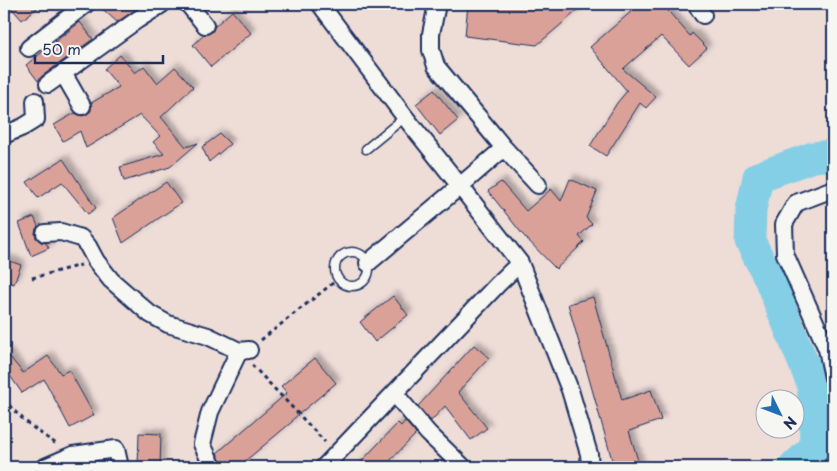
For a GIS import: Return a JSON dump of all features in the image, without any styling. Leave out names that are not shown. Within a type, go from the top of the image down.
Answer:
[{"type":"street","points":[[29,48],[86,4]]},
{"type":"street","points":[[48,84],[162,4]]},
{"type":"street","points":[[188,4],[205,25]]},
{"type":"street","points":[[320,4],[405,117],[520,263],[570,390],[590,467]]},
{"type":"street","points":[[437,4],[431,34],[431,50],[436,66],[504,148],[538,185]]},
{"type":"street","points":[[63,73],[82,106]]},
{"type":"street","points":[[4,135],[23,127],[36,118],[35,101]]},
{"type":"street","points":[[368,263],[504,148]]},
{"type":"street","points":[[833,189],[796,203],[784,224],[785,254],[827,349],[833,378]]},
{"type":"street","points":[[44,233],[61,232],[81,238],[110,280],[150,314],[168,324],[208,336],[244,351],[210,412],[202,444],[213,467]]},
{"type":"street","points":[[324,467],[520,263]]},
{"type":"street","points":[[395,394],[428,433],[463,467]]},
{"type":"street","points":[[45,467],[73,455],[116,449],[120,467]]},
{"type":"lane","points":[[366,149],[405,117]]},
{"type":"lane","points":[[346,252],[356,252],[362,255],[368,263],[368,273],[362,283],[348,286],[338,279],[335,264],[337,259],[346,252]]},
{"type":"path","points":[[32,278],[96,261]]},
{"type":"path","points":[[336,453],[244,351],[338,279]]},
{"type":"path","points":[[4,400],[41,434],[73,455]]},
{"type":"building","points":[[8,4],[42,4],[22,20]]},
{"type":"building","points":[[97,4],[144,4],[117,22]]},
{"type":"building","points":[[468,4],[585,4],[537,45],[465,36]]},
{"type":"building","points":[[640,4],[662,4],[690,36],[692,33],[707,48],[689,65],[661,36],[623,69],[656,97],[646,108],[640,103],[606,156],[590,146],[617,103],[627,91],[590,47]]},
{"type":"building","points":[[232,11],[251,33],[211,67],[193,45],[204,35],[212,32],[215,26]]},
{"type":"building","points":[[80,22],[93,39],[42,76],[38,81],[26,65]]},
{"type":"building","points":[[120,55],[135,73],[144,66],[157,83],[175,67],[193,87],[161,117],[186,147],[198,143],[170,167],[124,181],[120,167],[164,154],[153,142],[160,136],[140,115],[86,148],[80,131],[63,141],[54,125],[75,113],[82,116],[87,114],[91,111],[91,103],[119,87],[104,69]]},
{"type":"building","points":[[434,90],[458,120],[440,135],[416,104]]},
{"type":"building","points":[[220,134],[230,144],[209,162],[202,147]]},
{"type":"building","points":[[63,159],[96,208],[88,214],[62,182],[38,198],[27,182]]},
{"type":"building","points":[[570,179],[597,191],[586,218],[592,224],[579,236],[584,242],[556,269],[523,235],[488,191],[501,182],[526,211],[551,189],[561,201]]},
{"type":"building","points":[[166,182],[181,203],[123,243],[113,218]]},
{"type":"building","points":[[34,217],[38,226],[35,233],[36,238],[46,243],[49,248],[31,256],[19,223]]},
{"type":"building","points":[[4,259],[21,265],[14,284],[4,281]]},
{"type":"building","points":[[393,296],[408,315],[375,342],[360,322]]},
{"type":"building","points":[[593,297],[622,400],[651,390],[661,420],[629,431],[640,467],[614,467],[568,304]]},
{"type":"building","points":[[474,345],[489,358],[458,392],[487,428],[471,440],[445,406],[431,421],[418,406]]},
{"type":"building","points":[[4,350],[23,373],[48,356],[61,374],[69,370],[94,415],[70,428],[44,379],[22,393],[4,367]]},
{"type":"building","points":[[315,358],[336,383],[238,467],[223,467],[217,453],[287,393],[281,386]]},
{"type":"building","points":[[405,421],[416,434],[384,467],[356,467],[398,423],[401,426]]},
{"type":"building","points":[[139,433],[161,434],[160,467],[138,467]]},
{"type":"waterway","points":[[794,467],[815,447],[812,384],[768,276],[750,241],[751,210],[758,177],[813,157],[833,155]]}]
